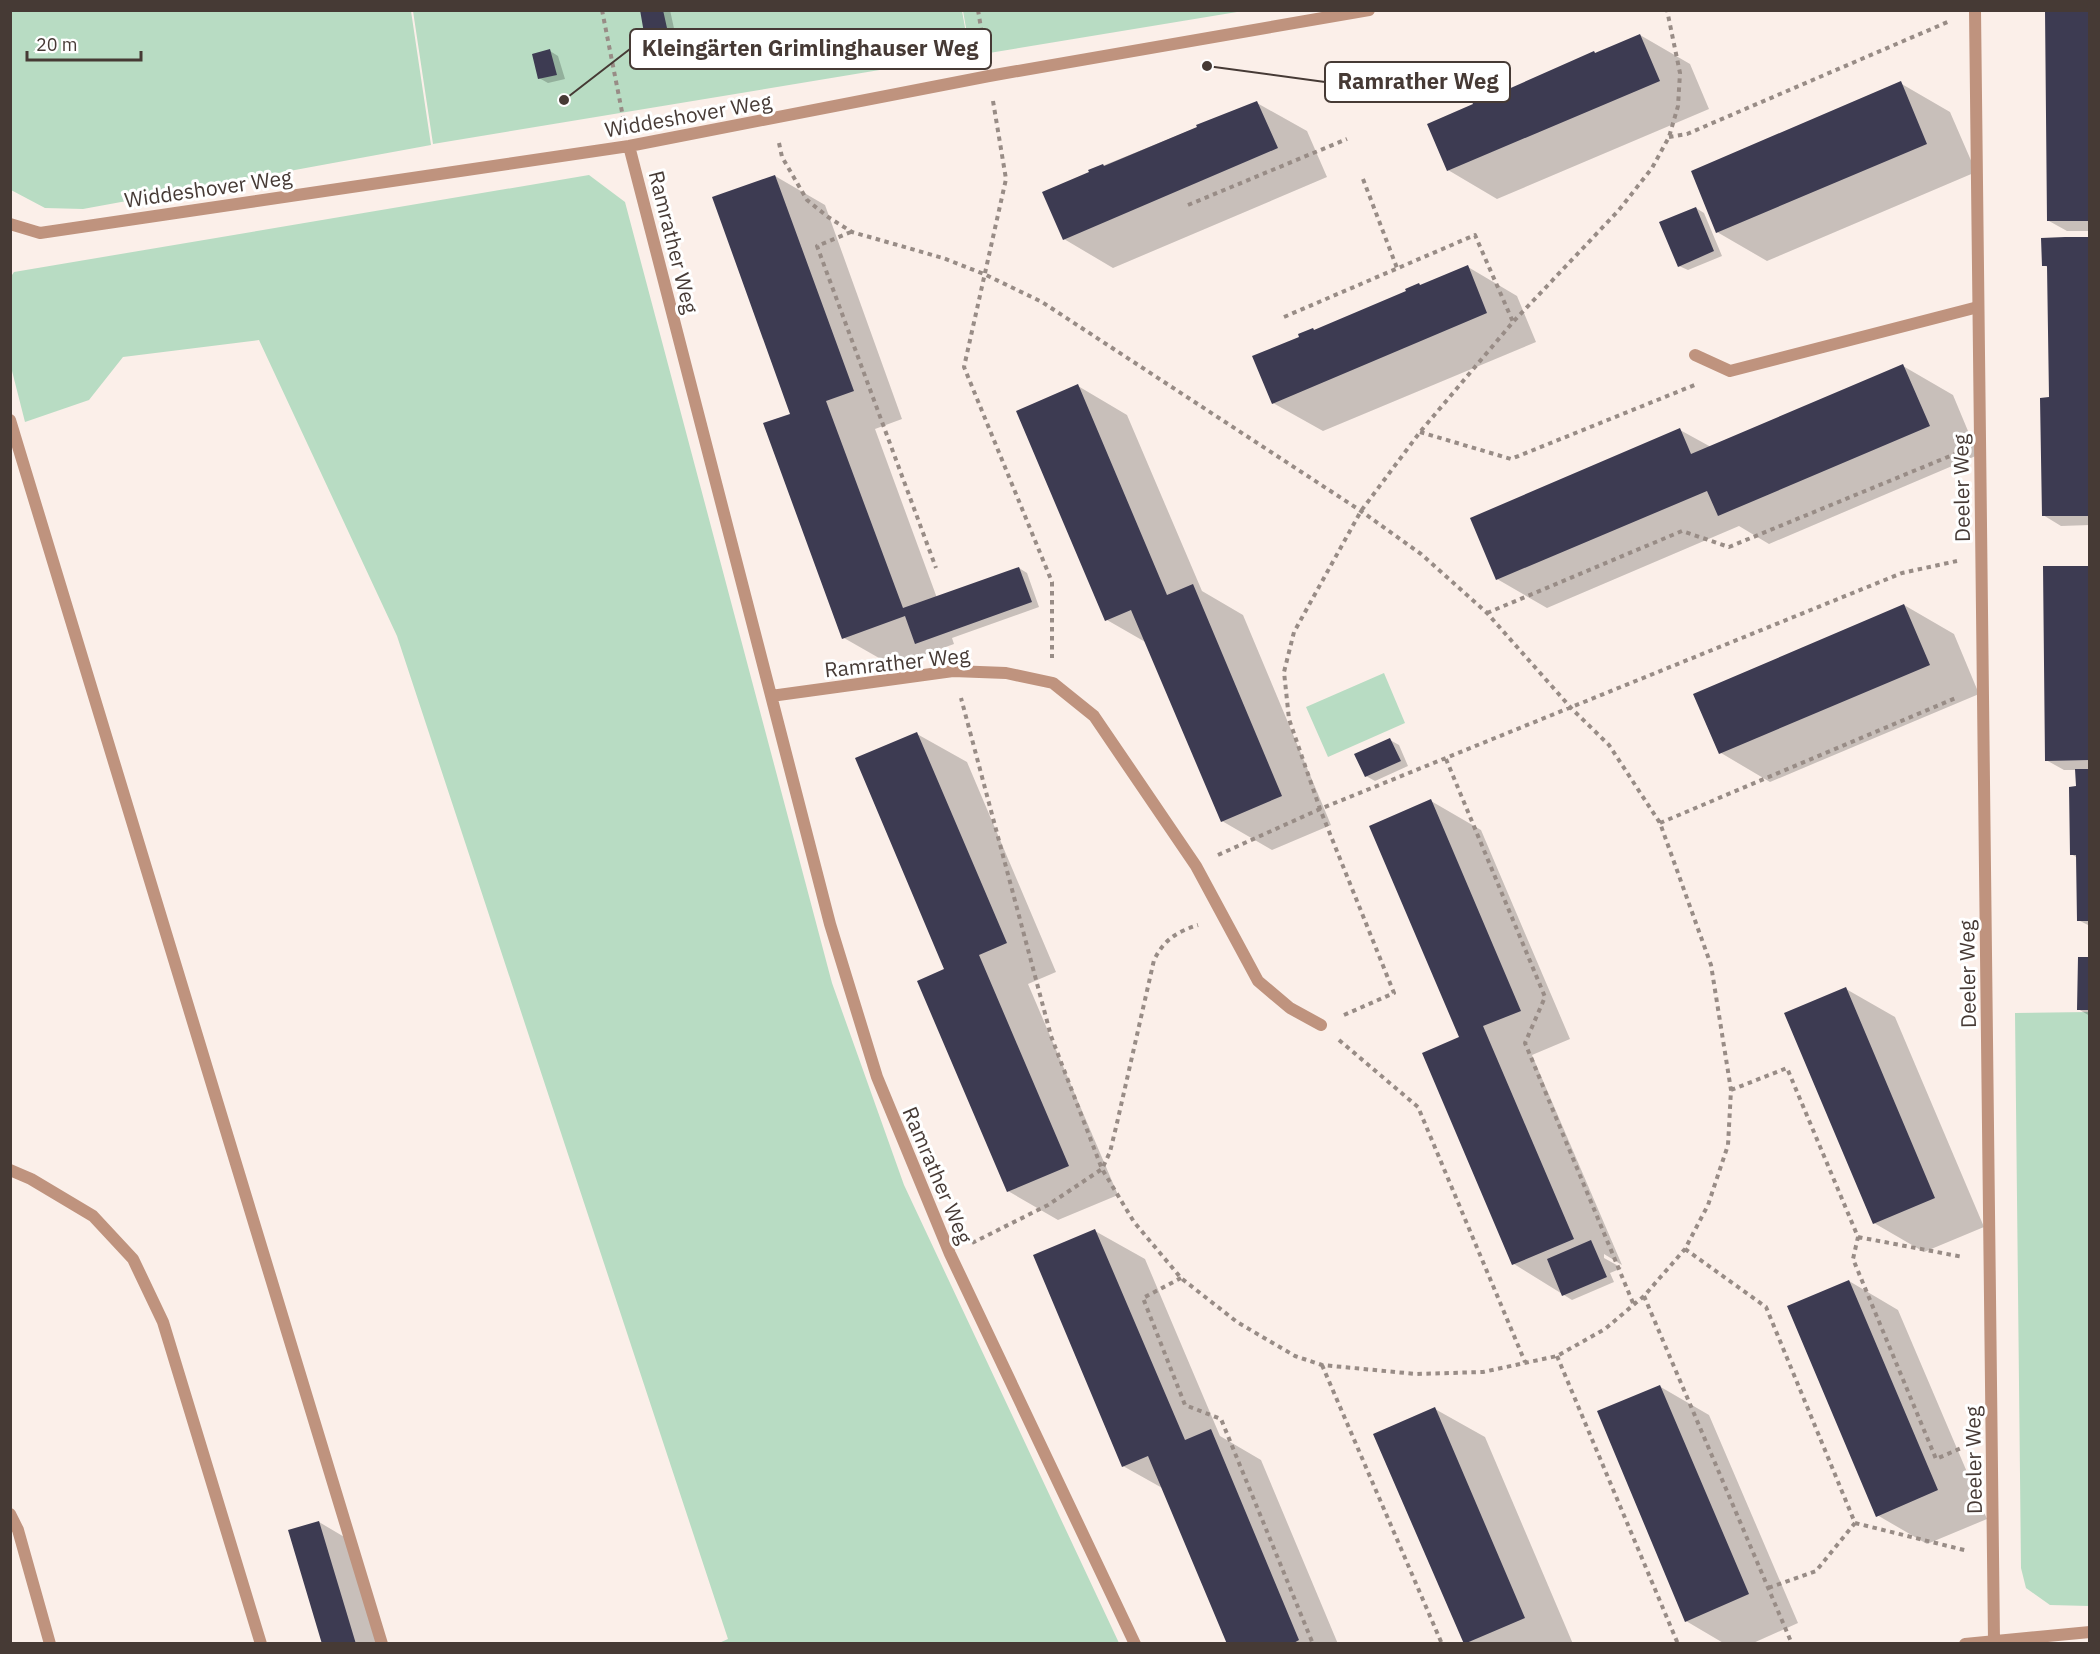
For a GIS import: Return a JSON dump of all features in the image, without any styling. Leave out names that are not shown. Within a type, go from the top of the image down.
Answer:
[{"type":"street","name":"Widdeshover Weg","points":[[10,224],[40,233],[629,146],[989,76],[1369,10]]},
{"type":"street","name":"Deeler Weg","points":[[1975,11],[1994,1641]]},
{"type":"street","name":"Ramrather Weg","points":[[629,146],[831,924],[877,1077],[950,1254],[1135,1644]]},
{"type":"street","points":[[1695,355],[1730,370],[1978,307]]},
{"type":"street","points":[[10,420],[382,1644]]},
{"type":"street","name":"Ramrather Weg","points":[[771,696],[954,671],[1006,673],[1053,683],[1095,716],[1196,866],[1258,981],[1290,1008],[1321,1025]]},
{"type":"street","points":[[10,1170],[31,1179],[93,1216],[133,1259],[163,1322],[261,1644]]},
{"type":"street","points":[[10,1514],[18,1530],[50,1644]]},
{"type":"street","points":[[1965,1644],[2090,1632]]},
{"type":"path","points":[[602,10],[629,146]]},
{"type":"path","points":[[978,10],[1006,179],[964,367],[1052,582],[1053,683]]},
{"type":"path","points":[[1525,1362],[1418,1107],[1321,1025],[1394,993],[1320,809],[1289,719],[1284,672],[1294,632],[1361,512],[1420,432],[1512,322],[1619,210],[1652,168],[1669,137],[1678,106],[1680,73],[1667,10]]},
{"type":"path","points":[[1669,137],[1688,134],[1975,11]]},
{"type":"path","points":[[775,119],[782,157],[807,200],[852,232],[943,258],[984,274],[1042,302],[1361,512],[1421,554],[1487,613],[1572,709],[1609,745],[1660,823],[1712,965],[1731,1090],[1728,1145],[1708,1206],[1685,1249],[1644,1296],[1605,1329],[1557,1356],[1483,1372],[1416,1374],[1322,1365],[1295,1356],[1237,1322],[1181,1278],[1134,1222],[1102,1169],[1051,1036],[954,671]]},
{"type":"path","points":[[1188,205],[1347,139]]},
{"type":"path","points":[[1363,179],[1397,268]]},
{"type":"path","points":[[852,232],[817,246],[936,568]]},
{"type":"path","points":[[1284,317],[1474,235],[1512,322]]},
{"type":"path","points":[[1420,432],[1512,459],[1730,370]]},
{"type":"path","points":[[1487,613],[1682,531],[1729,547],[1981,443]]},
{"type":"path","points":[[1196,866],[1320,809],[1572,709],[1902,573],[1948,561],[1982,561]]},
{"type":"path","points":[[1660,823],[1984,686]]},
{"type":"path","points":[[1446,759],[1545,997],[1525,1043],[1633,1303]]},
{"type":"path","points":[[950,1254],[1048,1205],[1102,1169],[1110,1152],[1118,1123],[1154,960],[1161,946],[1176,932],[1221,916]]},
{"type":"path","points":[[1731,1090],[1787,1068],[1858,1237],[1853,1259],[1936,1460],[1992,1435]]},
{"type":"path","points":[[1858,1237],[1990,1262]]},
{"type":"path","points":[[1685,1249],[1766,1307],[1855,1523]]},
{"type":"path","points":[[1181,1278],[1143,1298],[1185,1405],[1221,1419],[1313,1644]]},
{"type":"path","points":[[1644,1296],[1792,1644]]},
{"type":"path","points":[[1557,1356],[1678,1644]]},
{"type":"path","points":[[1322,1365],[1442,1644]]},
{"type":"path","points":[[1855,1523],[1994,1558]]},
{"type":"path","points":[[1768,1588],[1816,1571],[1855,1523]]},
{"type":"green space","points":[[963,10],[1243,11],[971,56]]},
{"type":"green space","points":[[10,11],[411,11],[431,145],[83,209],[45,208],[11,190]]},
{"type":"green space","points":[[413,11],[962,11],[970,55],[433,144]]},
{"type":"green space","points":[[589,175],[625,202],[832,983],[904,1185],[1119,1643],[719,1643],[728,1639],[397,636],[259,340],[123,357],[89,400],[25,422],[11,367],[10,278],[14,272]]},
{"type":"green space","points":[[1384,673],[1405,723],[1328,757],[1306,707]]},
{"type":"green space","points":[[2089,1012],[2089,1606],[2050,1605],[2026,1588],[2021,1568],[2015,1013]]},
{"type":"building","points":[[640,10],[663,10],[667,28],[644,33]]},
{"type":"building","points":[[2045,10],[2090,10],[2090,221],[2047,221]]},
{"type":"building","points":[[1640,34],[1660,81],[1447,171],[1427,124],[1486,96],[1488,98],[1594,51],[1595,53]]},
{"type":"building","points":[[550,49],[557,75],[538,79],[532,54]]},
{"type":"building","points":[[1901,81],[1927,144],[1716,233],[1691,171]]},
{"type":"building","points":[[1257,101],[1278,148],[1063,240],[1042,192],[1089,172],[1088,170],[1103,164],[1104,166]]},
{"type":"building","points":[[775,175],[854,391],[826,401],[903,608],[1019,567],[1032,602],[915,644],[905,616],[842,639],[763,423],[790,414],[712,197]]},
{"type":"building","points":[[1696,207],[1714,251],[1678,267],[1659,222]]},
{"type":"building","points":[[2090,237],[2090,516],[2042,516],[2040,398],[2049,397],[2047,266],[2042,266],[2041,238]]},
{"type":"building","points":[[1468,265],[1487,313],[1272,404],[1252,356],[1299,337],[1298,334],[1313,328],[1314,330],[1406,291],[1405,289],[1419,283],[1420,285]]},
{"type":"building","points":[[1903,364],[1930,426],[1718,516],[1707,491],[1496,580],[1470,518],[1680,428],[1691,454]]},
{"type":"building","points":[[1078,384],[1167,595],[1193,584],[1282,796],[1221,822],[1131,610],[1105,621],[1016,411]]},
{"type":"building","points":[[2043,566],[2090,566],[2090,760],[2045,761]]},
{"type":"building","points":[[1904,604],[1930,665],[1719,754],[1693,694]]},
{"type":"building","points":[[917,732],[1007,943],[979,955],[1069,1166],[1007,1192],[917,981],[944,969],[855,758]]},
{"type":"building","points":[[1390,738],[1401,761],[1365,777],[1354,754]]},
{"type":"building","points":[[2075,769],[2090,769],[2090,921],[2077,921],[2076,855],[2070,855],[2069,787],[2076,786]]},
{"type":"building","points":[[1431,799],[1521,1011],[1483,1026],[1574,1239],[1512,1265],[1422,1053],[1459,1037],[1369,826]]},
{"type":"building","points":[[2078,957],[2090,957],[2090,1010],[2077,1010]]},
{"type":"building","points":[[1846,987],[1935,1198],[1873,1224],[1784,1013]]},
{"type":"building","points":[[1095,1229],[1185,1440],[1211,1429],[1299,1640],[1292,1644],[1227,1644],[1148,1456],[1122,1467],[1033,1255]]},
{"type":"building","points":[[1591,1240],[1607,1277],[1562,1296],[1547,1259]]},
{"type":"building","points":[[1849,1280],[1938,1490],[1876,1517],[1787,1306]]},
{"type":"building","points":[[1660,1385],[1749,1594],[1685,1622],[1597,1411]]},
{"type":"building","points":[[1435,1407],[1525,1618],[1464,1644],[1373,1434]]},
{"type":"building","points":[[319,1521],[356,1644],[322,1644],[288,1530]]},
{"type":"place","name":"Ramrather Weg","points":[[1207,66]]},
{"type":"place","name":"Kleingärten Grimlinghauser Weg","points":[[564,100]]}]
